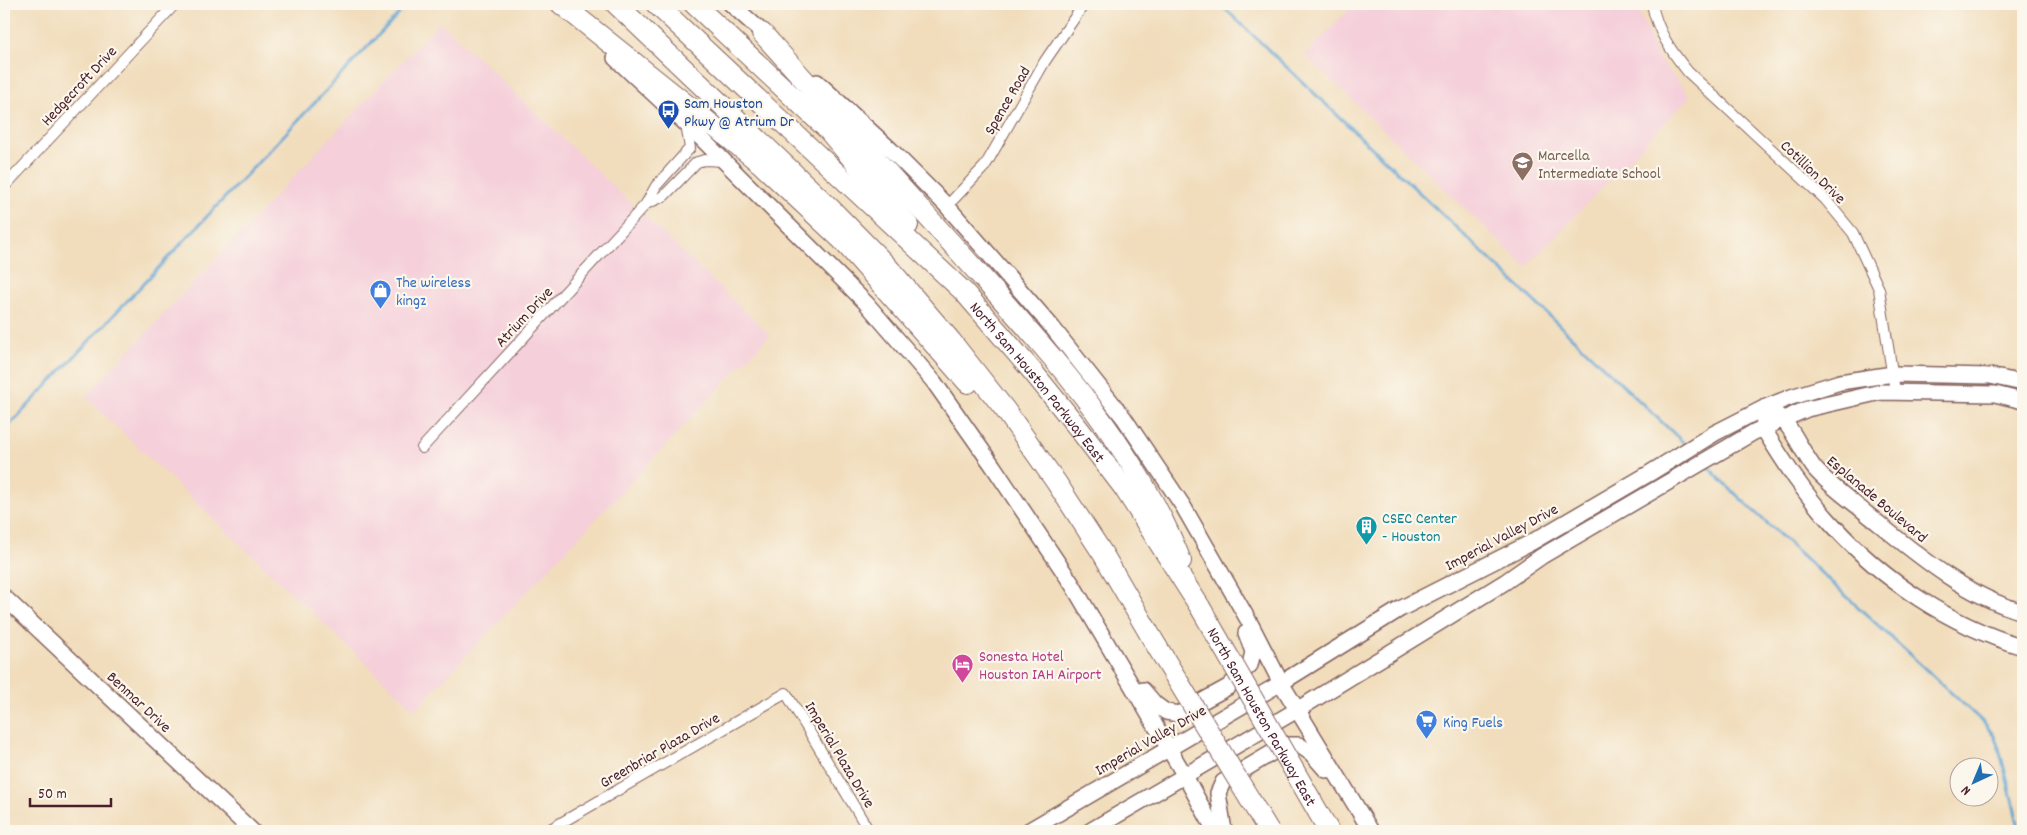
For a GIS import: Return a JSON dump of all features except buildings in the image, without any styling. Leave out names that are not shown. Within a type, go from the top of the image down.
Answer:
[{"type":"highway","points":[[559,4],[761,164],[842,240],[1056,482]]},
{"type":"highway","points":[[616,4],[829,207],[887,266],[951,341],[1006,411],[1056,482],[1103,554],[1269,831]]},
{"type":"highway","name":"North Sam Houston Parkway East","points":[[656,4],[964,292],[1033,372],[1124,488],[1200,607],[1330,831]]},
{"type":"highway","points":[[694,4],[827,129],[964,292]]},
{"type":"highway","points":[[762,33],[1048,350],[1114,435],[1170,531],[1200,607]]},
{"type":"main road","points":[[559,4],[686,124],[866,303],[934,382],[1056,561],[1117,659],[1216,831]]},
{"type":"main road","name":"North Sam Houston Parkway East","points":[[731,4],[891,150],[947,206],[1052,327],[1128,424],[1183,506],[1281,683],[1371,831]]},
{"type":"main road","name":"Imperial Valley Drive","points":[[1028,831],[1281,683],[1400,609],[1532,542],[1715,433],[1766,407],[1840,382],[1893,374],[1990,376],[2023,383]]},
{"type":"main road","points":[[1988,393],[1990,376]]},
{"type":"main road","points":[[1090,831],[1297,710],[1487,593],[1542,556],[1682,473],[1763,428],[1832,402],[1881,392],[1988,393],[2023,401]]},
{"type":"main road","points":[[1766,407],[1763,428],[1794,477],[1828,519],[1858,551],[1889,577],[1942,612],[1978,630],[2023,647]]},
{"type":"main road","name":"Esplanade Boulevard","points":[[1766,407],[1783,419],[1802,451],[1831,484],[1906,546],[1956,581],[1987,597],[2023,612]]},
{"type":"main road","points":[[1476,569],[1487,593]]},
{"type":"main road","name":"Benmar Drive","points":[[4,597],[252,831]]},
{"type":"main road","points":[[1117,659],[1155,704],[1166,712],[1179,714],[1228,686],[1250,665],[1253,652],[1246,633],[1242,610]]},
{"type":"main road","points":[[1224,831],[1218,793],[1222,782],[1285,745],[1299,745],[1310,753],[1353,802]]},
{"type":"street","name":"Hedgecroft Drive","points":[[4,187],[175,4]]},
{"type":"street","name":"Spence Road","points":[[947,206],[984,166],[1045,61],[1084,4]]},
{"type":"street","name":"Cotillion Drive","points":[[1652,4],[1657,25],[1670,50],[1688,72],[1825,199],[1853,233],[1879,289],[1896,391]]},
{"type":"street","name":"Atrium Drive","points":[[422,448],[646,204],[656,186],[690,148],[686,124]]},
{"type":"street","name":"Atrium Drive","points":[[646,204],[664,196],[697,162],[705,160],[723,161]]},
{"type":"street","name":"Greenbriar Plaza Drive","points":[[547,831],[786,693]]},
{"type":"street","name":"Imperial Plaza Drive","points":[[786,693],[869,831]]},
{"type":"shaded area","name":"Marcella Intermediate School","points":[[1354,4],[1636,4],[1657,56],[1690,96],[1526,267],[1305,55]]},
{"type":"shaded area","points":[[440,22],[770,335],[415,710],[85,397]]},
{"type":"waterway","points":[[4,431],[408,4]]},
{"type":"waterway","points":[[1220,4],[1686,445]]},
{"type":"waterway","points":[[1706,465],[1985,724],[1994,736],[1999,748],[2020,831]]},
{"type":"place","name":"Sam Houston Pkwy @ Atrium Dr","points":[[668,130]]},
{"type":"place","name":"Marcella Intermediate School","points":[[1522,182]]},
{"type":"place","name":"The wireless kingz","points":[[380,309]]},
{"type":"place","name":"CSEC Center - Houston","points":[[1366,545]]},
{"type":"place","name":"Sonesta Hotel Houston IAH Airport","points":[[963,683]]},
{"type":"place","name":"King Fuels","points":[[1427,740]]}]
